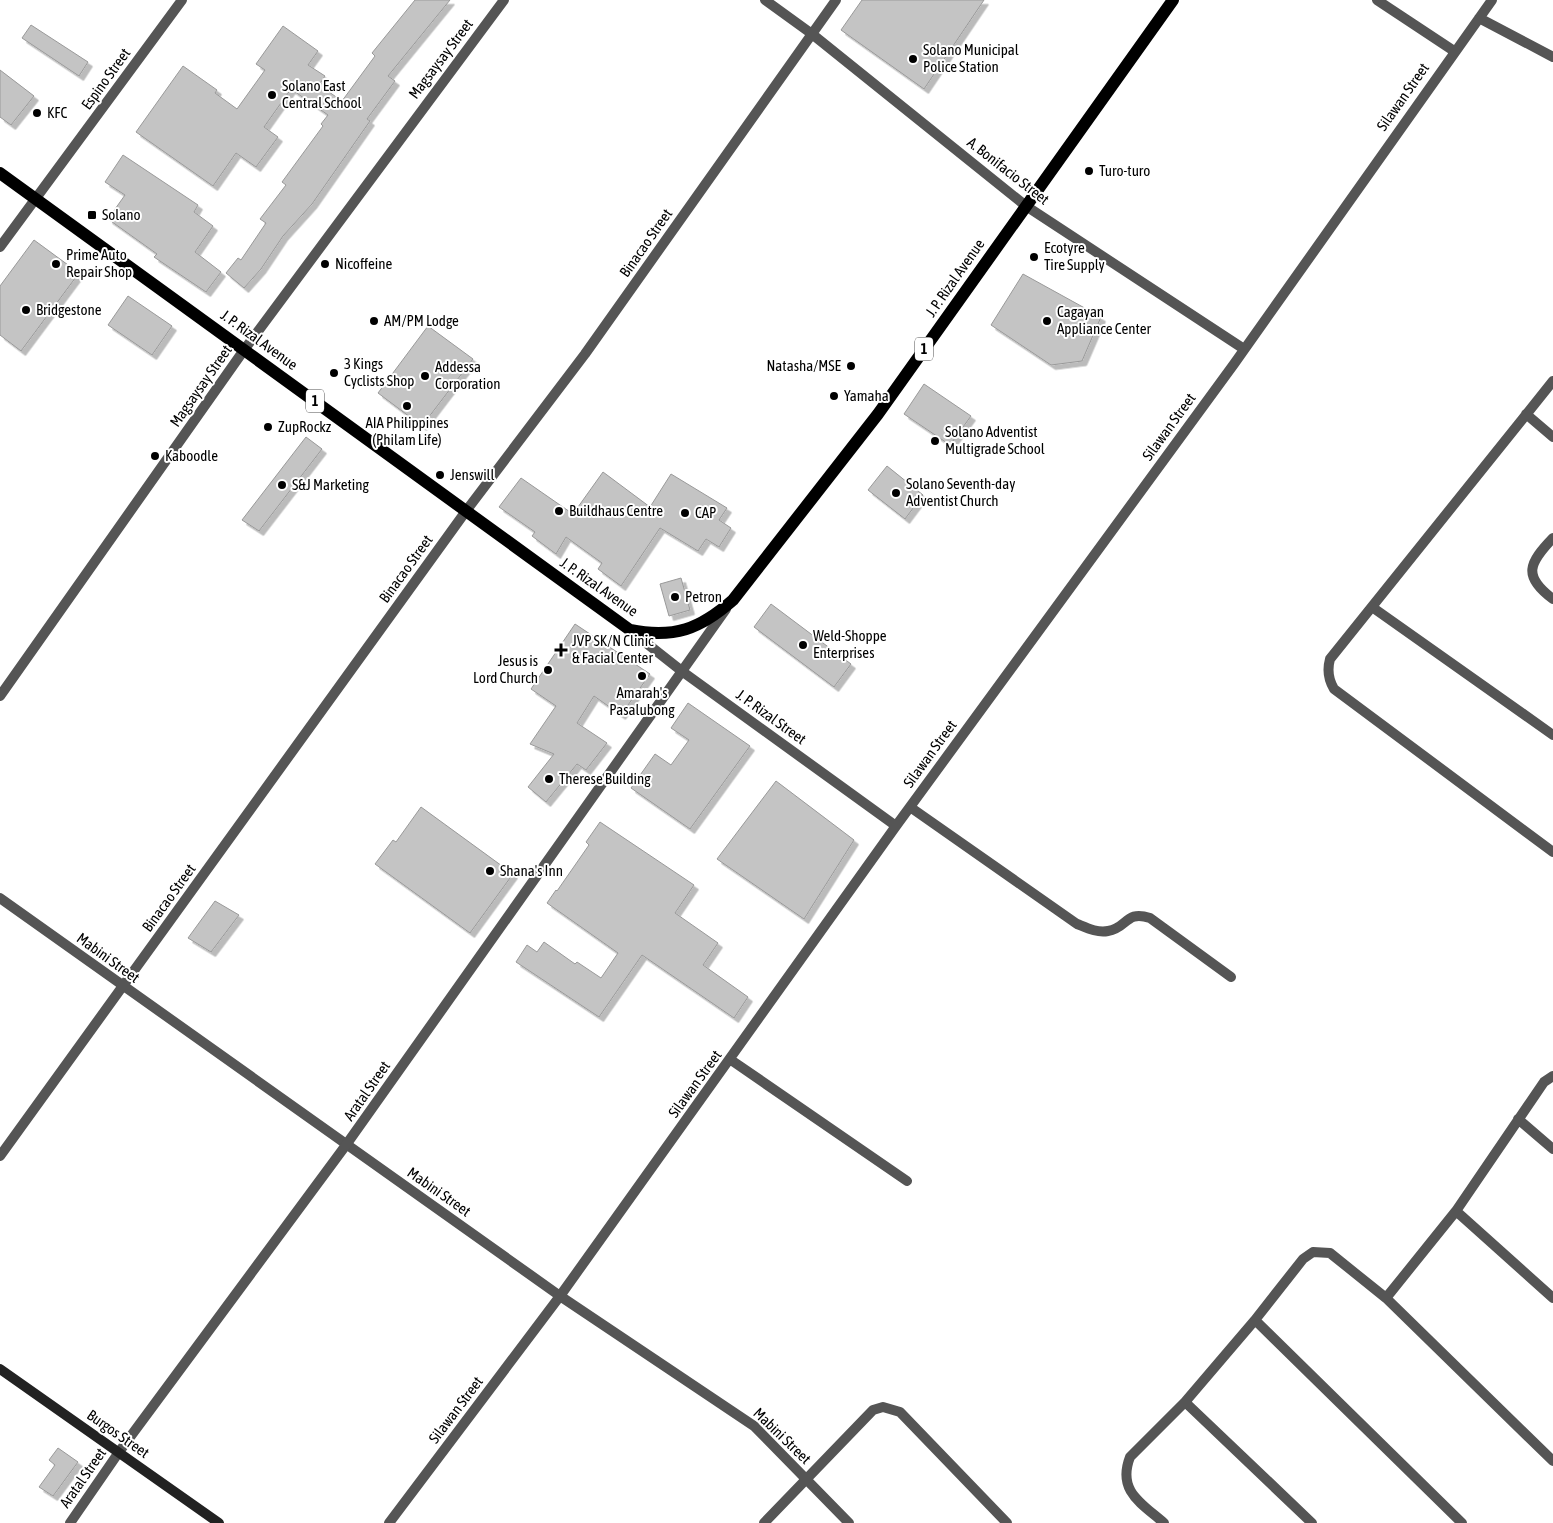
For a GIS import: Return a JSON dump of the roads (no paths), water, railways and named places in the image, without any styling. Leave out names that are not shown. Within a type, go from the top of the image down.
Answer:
[{"type":"main road","name":"J. P. Rizal Avenue","points":[[0,173],[630,630],[648,634],[669,634],[689,629],[718,613],[732,600],[878,414],[1173,0]]},
{"type":"main road","name":"Burgos Street","points":[[0,1369],[219,1523]]},
{"type":"street","name":"Espino Street","points":[[0,247],[182,0]]},
{"type":"street","name":"Magsaysay Street","points":[[0,696],[244,350],[504,0]]},
{"type":"street","name":"A. Bonifacio Street","points":[[765,0],[812,34],[1026,206],[1244,349]]},
{"type":"street","name":"Binacao Street","points":[[0,1156],[466,511],[585,354],[836,0]]},
{"type":"street","points":[[1376,0],[1454,51]]},
{"type":"street","name":"Silawan Street","points":[[389,1523],[560,1296],[731,1060],[896,826],[1244,349],[1492,0]]},
{"type":"street","points":[[1479,18],[1553,58]]},
{"type":"street","points":[[1553,380],[1330,659],[1328,676],[1334,689],[1553,852]]},
{"type":"street","points":[[1526,414],[1553,437]]},
{"type":"street","points":[[1553,538],[1536,556],[1532,578],[1538,588],[1553,599]]},
{"type":"street","name":"Aratal Street","points":[[70,1523],[119,1452],[346,1145],[683,672],[732,600]]},
{"type":"street","points":[[1372,607],[1553,735]]},
{"type":"street","name":"J. P. Rizal Street","points":[[630,630],[683,672],[896,826]]},
{"type":"street","points":[[910,807],[1077,924],[1101,932],[1110,931],[1132,916],[1140,915],[1150,918],[1231,977]]},
{"type":"street","name":"Mabini Street","points":[[0,898],[560,1296],[754,1426],[849,1523]]},
{"type":"street","points":[[731,1060],[907,1181]]},
{"type":"street","points":[[1386,1298],[1456,1210],[1544,1082],[1553,1076]]},
{"type":"street","points":[[1518,1119],[1553,1149]]},
{"type":"street","points":[[1456,1210],[1553,1298]]},
{"type":"street","points":[[1164,1523],[1131,1494],[1126,1481],[1126,1469],[1130,1457],[1185,1402],[1303,1259],[1313,1252],[1330,1253],[1386,1298],[1553,1461]]},
{"type":"street","points":[[1254,1320],[1462,1523]]},
{"type":"street","points":[[1185,1402],[1312,1523]]},
{"type":"street","points":[[764,1523],[873,1410],[883,1407],[893,1408],[900,1412],[1007,1523]]},
{"type":"place","name":"Solano Municipal Police Station","points":[[913,59]]},
{"type":"place","name":"Solano East Central School","points":[[272,95]]},
{"type":"place","name":"KFC","points":[[37,113]]},
{"type":"place","name":"Turo-turo","points":[[1089,171]]},
{"type":"place","name":"Solano","points":[[92,215]]},
{"type":"place","name":"Ecotyre Tire Supply","points":[[1034,257]]},
{"type":"place","name":"Prime Auto Repair Shop","points":[[56,264]]},
{"type":"place","name":"Nicoffeine","points":[[325,264]]},
{"type":"place","name":"Bridgestone","points":[[26,310]]},
{"type":"place","name":"AM/PM Lodge","points":[[374,321]]},
{"type":"place","name":"Cagayan Appliance Center","points":[[1047,321]]},
{"type":"place","name":"Natasha/MSE","points":[[851,366]]},
{"type":"place","name":"3 Kings Cyclists Shop","points":[[334,373]]},
{"type":"place","name":"Addessa Corporation","points":[[425,376]]},
{"type":"place","name":"Yamaha","points":[[834,396]]},
{"type":"place","name":"AIA Philippines (Philam Life)","points":[[407,406]]},
{"type":"place","name":"ZupRockz","points":[[268,427]]},
{"type":"place","name":"Solano Adventist Multigrade School","points":[[935,441]]},
{"type":"place","name":"Kaboodle","points":[[155,456]]},
{"type":"place","name":"Jenswill","points":[[440,475]]},
{"type":"place","name":"S&J Marketing","points":[[282,485]]},
{"type":"place","name":"Solano Seventh-day Adventist Church","points":[[896,493]]},
{"type":"place","name":"Buildhaus Centre","points":[[559,511]]},
{"type":"place","name":"CAP","points":[[685,513]]},
{"type":"place","name":"Petron","points":[[675,597]]},
{"type":"place","name":"Weld-Shoppe Enterprises","points":[[803,645]]},
{"type":"place","name":"JVP SK/N Clinic & Facial Center","points":[[561,650]]},
{"type":"place","name":"Jesus is Lord Church","points":[[548,670]]},
{"type":"place","name":"Amarah's Pasalubong","points":[[642,676]]},
{"type":"place","name":"Therese Building","points":[[549,779]]},
{"type":"place","name":"Shana's Inn","points":[[490,871]]}]
